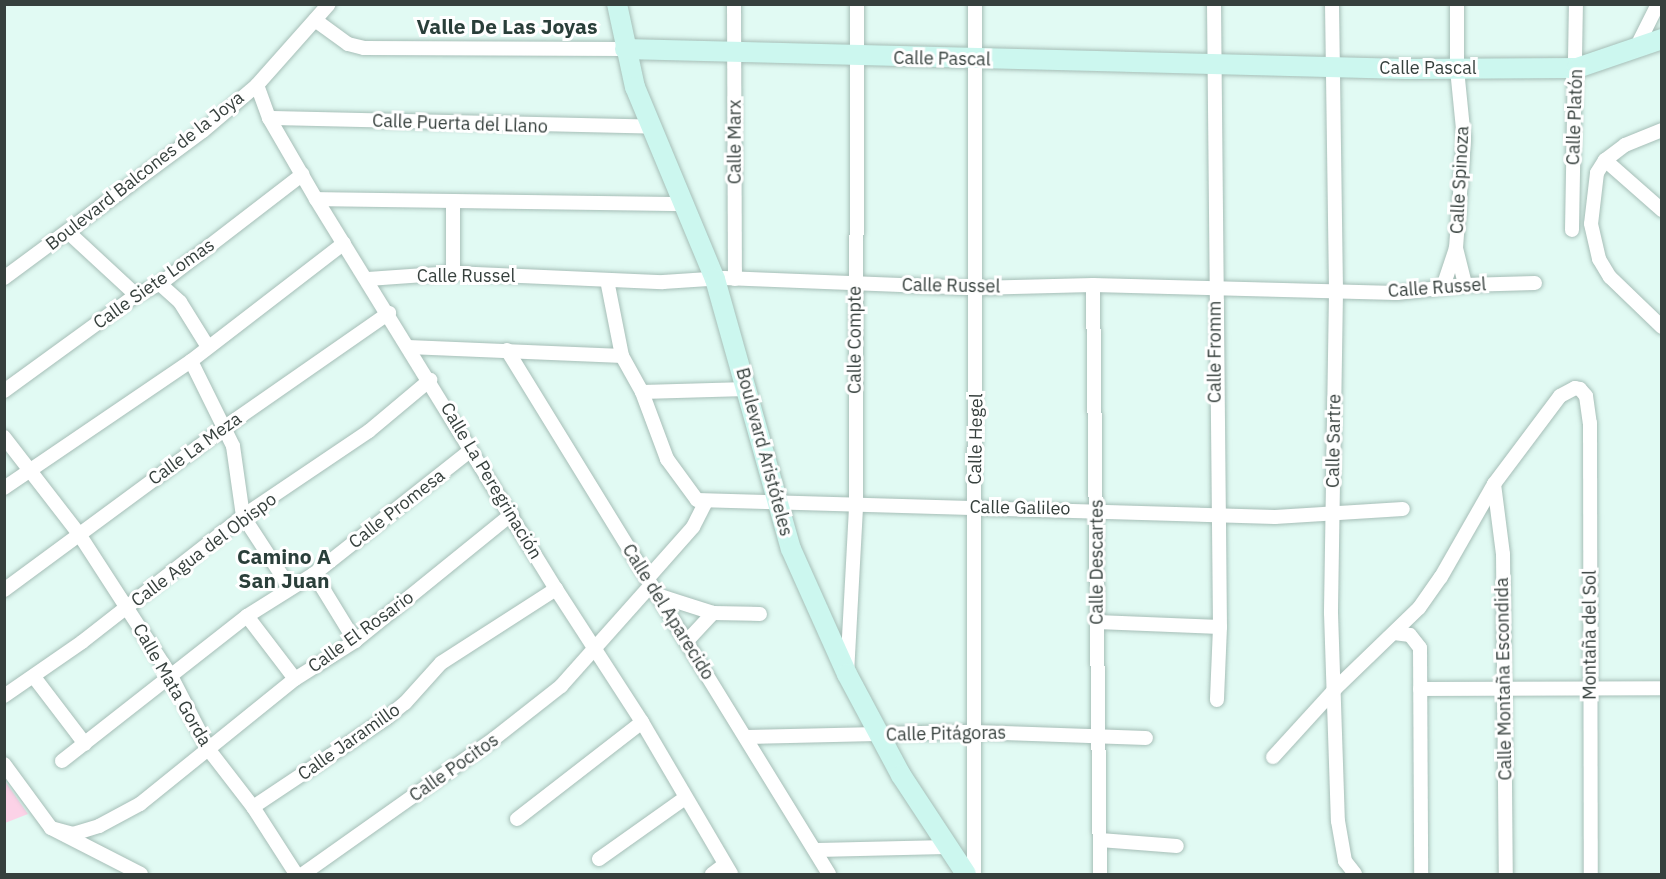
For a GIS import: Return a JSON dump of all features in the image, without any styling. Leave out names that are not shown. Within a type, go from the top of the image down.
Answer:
[{"type":"street","name":"Boulevard Balcones de la Joya","points":[[4,278],[203,131],[257,85],[329,4]]},
{"type":"street","name":"Boulevard Aristóteles","points":[[617,4],[625,49],[651,127],[683,204],[725,279],[747,389],[791,549],[847,674],[926,818],[966,874]]},
{"type":"street","name":"Calle Marx","points":[[725,279],[735,52],[734,4]]},
{"type":"street","name":"Calle Compte","points":[[847,674],[856,507],[857,4]]},
{"type":"street","name":"Calle Hegel","points":[[974,874],[975,4]]},
{"type":"street","name":"Calle Fromm","points":[[1214,4],[1216,514],[1220,627],[1217,700]]},
{"type":"street","name":"Calle Sartre","points":[[1332,4],[1336,292],[1331,613],[1338,821],[1345,861],[1355,874]]},
{"type":"street","name":"Calle Spinoza","points":[[1443,287],[1456,248],[1464,139],[1457,69],[1457,4]]},
{"type":"street","name":"Calle Platón","points":[[1572,230],[1577,68],[1576,4]]},
{"type":"street","points":[[1636,48],[1658,4]]},
{"type":"street","name":"Calle Pascal","points":[[315,20],[348,44],[364,48],[625,49],[976,60],[1215,62],[1457,69],[1577,68],[1662,39]]},
{"type":"street","name":"Calle La Peregrinación","points":[[257,85],[269,118],[316,199],[389,313],[593,649],[642,722],[728,870]]},
{"type":"street","name":"Calle Puerta del Llano","points":[[269,118],[651,127]]},
{"type":"street","points":[[1662,130],[1625,145],[1605,160],[1597,173],[1592,197],[1591,224],[1599,259],[1624,293],[1662,327]]},
{"type":"street","points":[[1605,160],[1662,210]]},
{"type":"street","name":"Calle Siete Lomas","points":[[4,391],[136,295],[160,284],[303,174]]},
{"type":"street","points":[[316,199],[683,204]]},
{"type":"street","points":[[453,201],[453,273]]},
{"type":"street","points":[[68,232],[136,295]]},
{"type":"street","points":[[4,488],[28,469],[190,361],[344,243]]},
{"type":"street","name":"Calle Spinoza","points":[[1456,248],[1465,285]]},
{"type":"street","name":"Calle Russel","points":[[368,279],[453,273],[663,282],[725,279],[975,288],[1092,285],[1397,293],[1465,285],[1535,283]]},
{"type":"street","points":[[607,280],[622,356],[642,392],[667,459],[689,493],[706,502]]},
{"type":"street","points":[[160,284],[180,302],[208,347]]},
{"type":"street","name":"Calle Descartes","points":[[1092,285],[1097,510],[1100,874]]},
{"type":"street","name":"Calle La Meza","points":[[4,590],[225,427],[389,313]]},
{"type":"street","points":[[409,347],[622,356]]},
{"type":"street","name":"Calle del Aparecido","points":[[507,350],[651,586],[817,850],[829,874]]},
{"type":"street","points":[[190,361],[225,427],[237,464],[243,516],[290,588]]},
{"type":"street","name":"Calle Agua del Obispo","points":[[4,696],[34,677],[127,607],[243,516],[369,431],[430,380]]},
{"type":"street","name":"Montaña del Sol","points":[[1494,484],[1560,396],[1575,388],[1586,396],[1590,453],[1591,874]]},
{"type":"street","points":[[642,392],[747,389]]},
{"type":"street","name":"Calle Mata Gorda","points":[[4,438],[79,534],[171,676],[209,750],[253,807],[296,874]]},
{"type":"street","name":"Calle Promesa","points":[[62,760],[247,616],[314,574],[471,450]]},
{"type":"street","points":[[1273,757],[1335,689],[1394,633],[1441,577],[1494,484]]},
{"type":"street","name":"Calle Montaña Escondida","points":[[1494,484],[1502,531],[1506,874]]},
{"type":"street","name":"Calle Galileo","points":[[706,502],[778,501],[856,507],[975,507],[1275,517],[1402,509]]},
{"type":"street","name":"Calle Pocitos","points":[[303,874],[521,719],[561,686],[651,586],[693,527],[706,502]]},
{"type":"street","name":"Calle El Rosario","points":[[51,828],[73,834],[99,826],[140,804],[295,679],[355,641],[512,514]]},
{"type":"street","points":[[314,574],[355,641]]},
{"type":"street","points":[[651,586],[713,613],[760,614]]},
{"type":"street","name":"Calle Jaramillo","points":[[253,807],[385,719],[405,703],[441,663],[556,589]]},
{"type":"street","points":[[686,642],[713,613]]},
{"type":"street","points":[[247,616],[295,679]]},
{"type":"street","points":[[1097,621],[1220,627]]},
{"type":"street","points":[[1394,633],[1410,635],[1419,648],[1420,874]]},
{"type":"street","points":[[34,677],[85,744]]},
{"type":"street","points":[[1420,689],[1662,688]]},
{"type":"street","points":[[517,819],[642,722]]},
{"type":"street","name":"Calle Pitágoras","points":[[747,737],[975,732],[1146,738]]},
{"type":"street","points":[[4,764],[51,828],[141,874]]},
{"type":"street","points":[[599,859],[685,798]]},
{"type":"street","points":[[1100,840],[1177,846]]},
{"type":"street","points":[[817,850],[947,847]]},
{"type":"street","points":[[712,874],[728,870]]},
{"type":"shaded area","points":[[5,781],[28,814],[4,823]]},
{"type":"district","name":"Valle De Las Joyas","points":[[507,26]]},
{"type":"district","name":"Camino A San Juan","points":[[284,568]]}]
